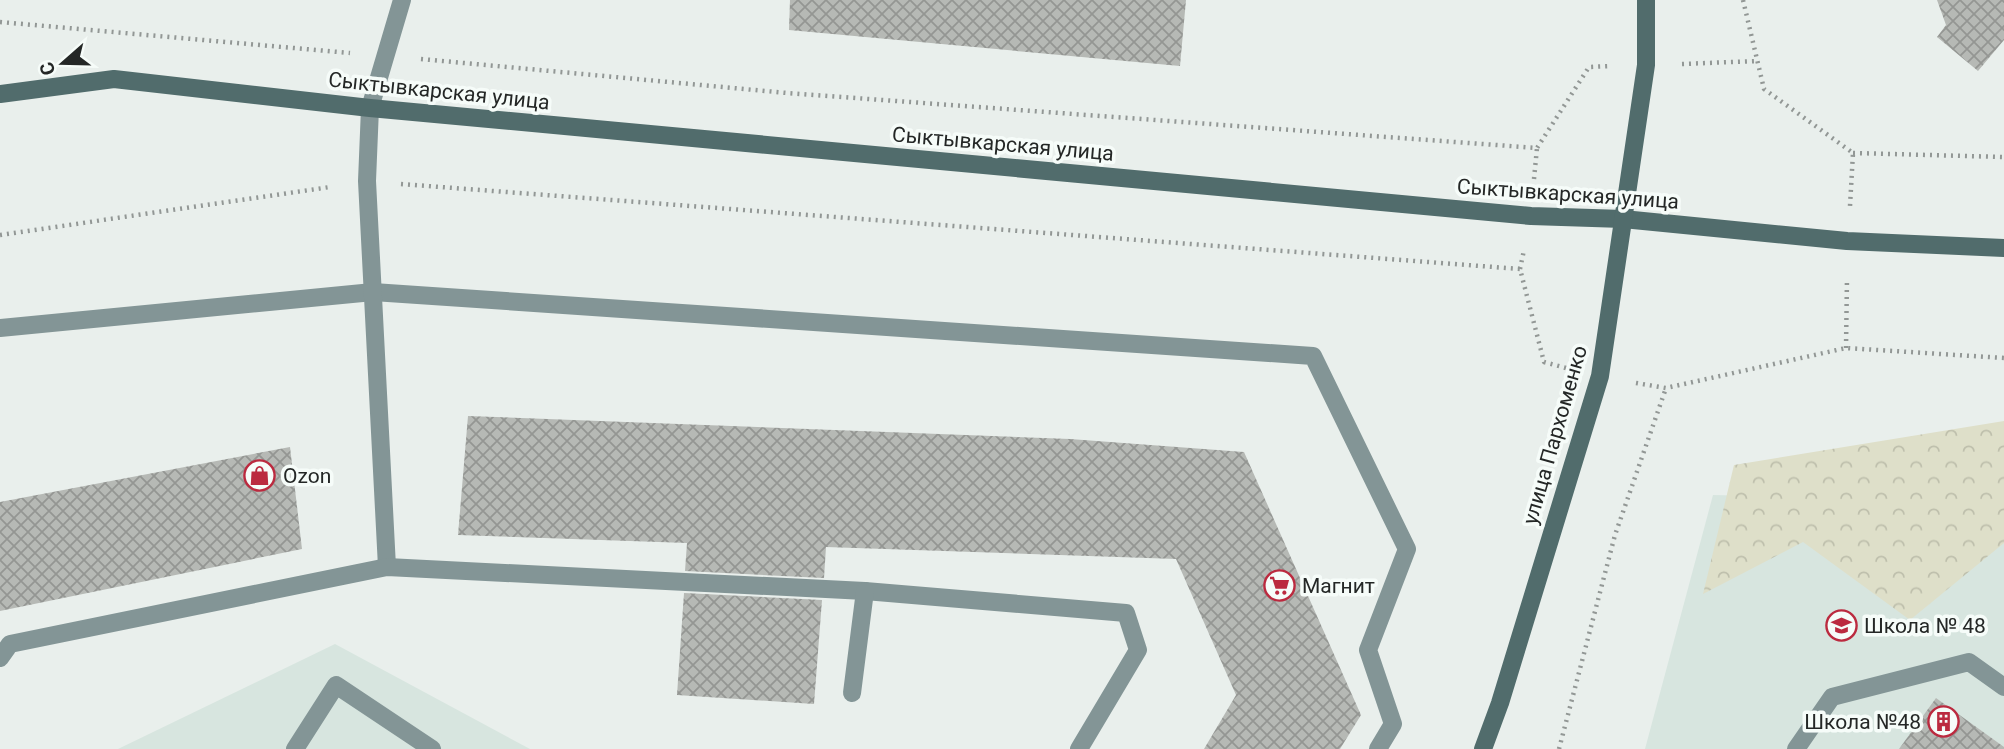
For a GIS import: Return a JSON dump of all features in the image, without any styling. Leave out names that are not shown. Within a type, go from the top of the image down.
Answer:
[{"type":"main road","name":"улица Пархоменко","points":[[1483,749],[1500,703],[1600,376],[1646,65],[1646,0]]},
{"type":"main road","name":"Сыктывкарская улица","points":[[0,94],[114,79],[370,108],[1517,215],[1623,219],[1847,241],[2004,248]]},
{"type":"lane","points":[[387,567],[367,181],[370,108],[402,0]]},
{"type":"lane","points":[[0,328],[373,292],[1313,356],[1408,549],[1368,650],[1394,724],[1378,749]]},
{"type":"lane","points":[[0,658],[10,644],[387,567],[865,591],[1126,613],[1138,650],[1079,749]]},
{"type":"lane","points":[[852,694],[865,591]]},
{"type":"lane","points":[[1796,749],[1832,697],[1969,662],[2004,687]]},
{"type":"lane","points":[[295,749],[335,685],[432,749]]},
{"type":"path","points":[[1743,0],[1764,89],[1853,153],[2004,156]]},
{"type":"path","points":[[0,22],[788,93],[1537,148],[1589,67],[1758,61]]},
{"type":"path","points":[[1846,348],[1847,241],[1853,153]]},
{"type":"path","points":[[0,235],[367,181],[1520,268],[1544,362]]},
{"type":"path","points":[[1559,749],[1615,535],[1666,388],[1846,348],[2004,358]]},
{"type":"shaded area","name":"Школа № 48","points":[[1713,495],[2004,502],[2004,749],[1645,749]]},
{"type":"shaded area","points":[[335,644],[530,749],[118,749]]},
{"type":"green space","points":[[2004,421],[2004,543],[1910,620],[1803,542],[1703,594],[1734,465]]},
{"type":"building","points":[[790,0],[1186,0],[1180,66],[789,30]]},
{"type":"building","points":[[1937,0],[2004,0],[2004,40],[1978,71],[1937,37],[1946,25]]},
{"type":"building","points":[[468,416],[1070,439],[1244,452],[1361,715],[1340,749],[1204,749],[1236,695],[1176,559],[826,547],[824,578],[685,571],[687,543],[458,535]]},
{"type":"building","points":[[290,447],[302,549],[0,611],[0,502]]},
{"type":"building","points":[[684,593],[822,600],[814,704],[677,695]]},
{"type":"building","name":"Школа №48","points":[[1936,698],[2004,747],[2004,749],[1899,749]]},
{"type":"place","name":"Ozon","points":[[260,476]]},
{"type":"place","name":"Магнит","points":[[1279,586]]},
{"type":"place","name":"Школа № 48","points":[[1841,626]]},
{"type":"place","name":"Школа №48","points":[[1944,722]]}]
